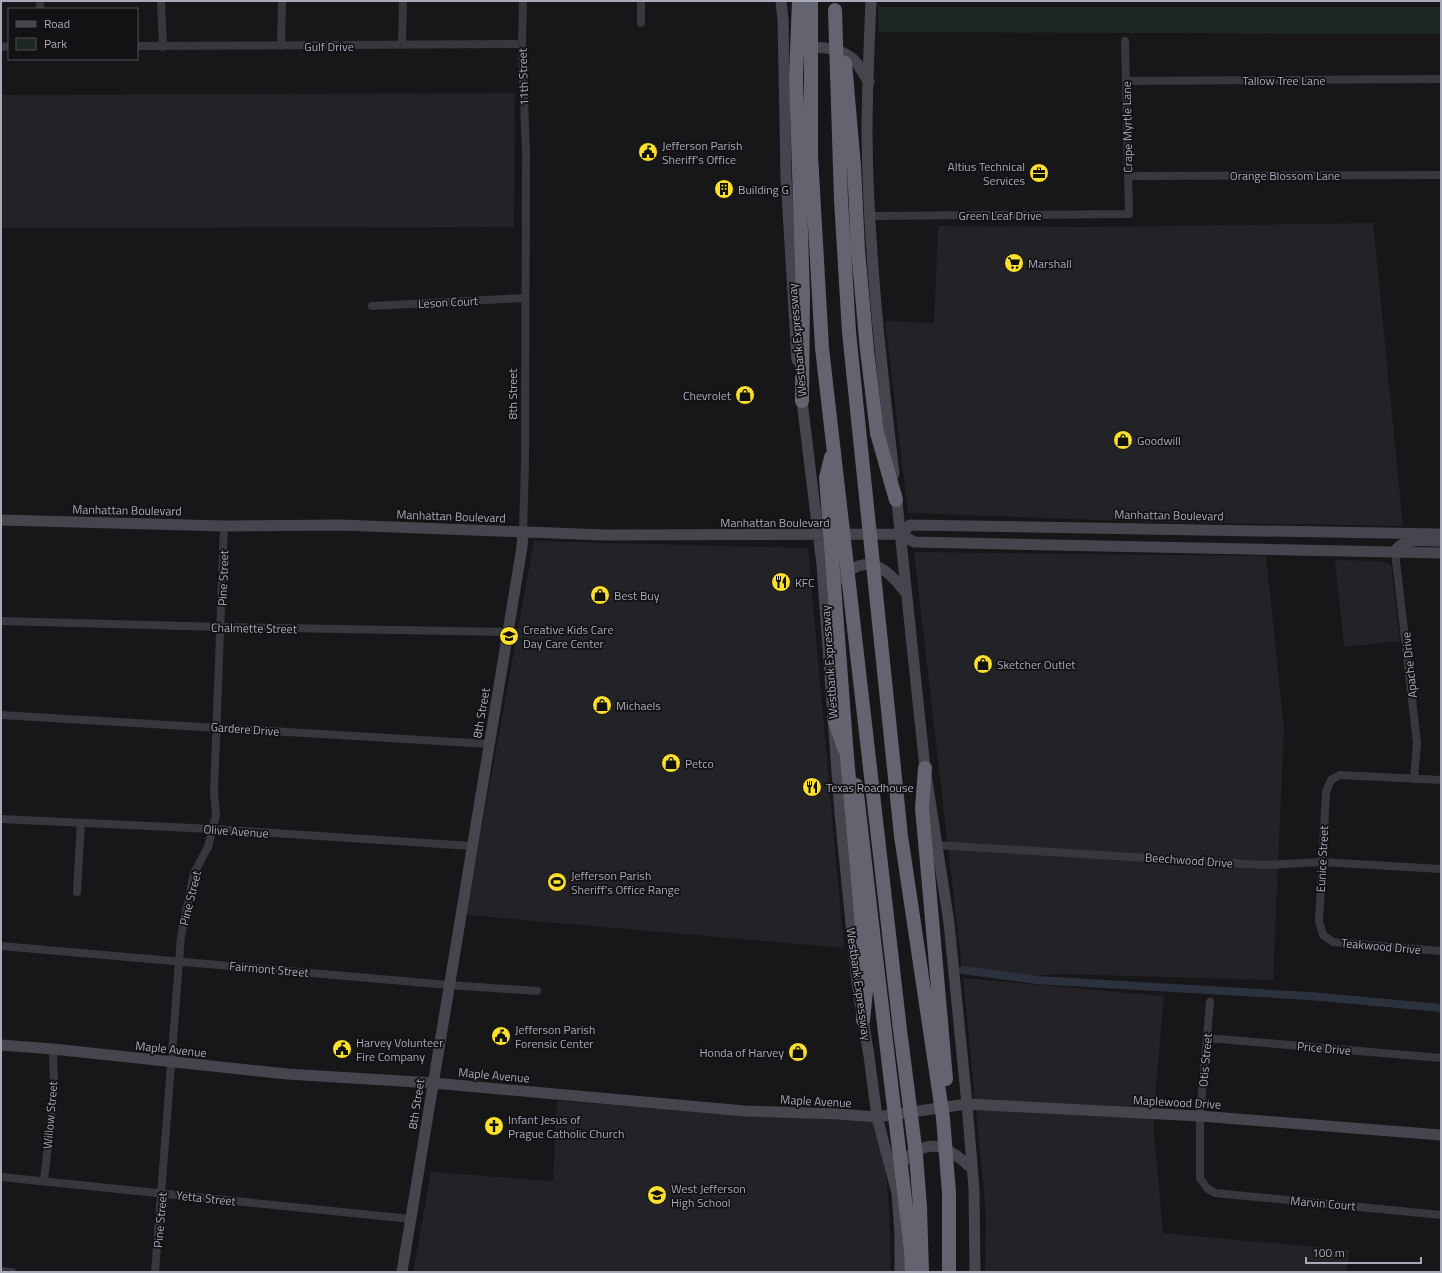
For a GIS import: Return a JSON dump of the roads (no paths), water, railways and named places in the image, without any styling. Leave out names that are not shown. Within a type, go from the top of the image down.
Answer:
[{"type":"highway","points":[[799,1],[796,77],[803,294],[802,401]]},
{"type":"highway","name":"Westbank Expressway","points":[[811,1],[812,155],[822,348],[900,1030],[916,1155],[920,1208],[922,1272]]},
{"type":"highway","points":[[835,6],[842,30],[854,166],[858,250],[866,350],[877,433],[896,500]]},
{"type":"highway","points":[[835,6],[841,200],[849,332],[901,836],[943,1118],[949,1193]]},
{"type":"highway","points":[[833,444],[826,478],[847,757],[867,981],[863,1020]]},
{"type":"highway","points":[[834,718],[856,781],[910,1242],[912,1272]]},
{"type":"highway","points":[[925,768],[922,808],[931,845],[952,1148],[949,1193],[949,1272]]},
{"type":"street","points":[[162,1],[163,47]]},
{"type":"street","points":[[281,46],[282,1]]},
{"type":"street","points":[[402,46],[403,1]]},
{"type":"street","name":"11th Street","points":[[523,1],[522,44],[526,153]]},
{"type":"street","points":[[641,1],[641,24]]},
{"type":"street","name":"Westbank Expressway","points":[[781,1],[783,20],[786,189],[795,340],[824,595],[840,814],[851,930],[877,1117],[897,1193],[900,1234],[900,1272]]},
{"type":"street","points":[[871,1],[867,134],[871,216],[885,397],[901,534],[925,768]]},
{"type":"street","name":"Crape Myrtle Lane","points":[[1125,41],[1129,214]]},
{"type":"street","name":"Gulf Drive","points":[[138,46],[402,46],[522,44]]},
{"type":"street","points":[[784,81],[795,61],[806,50],[812,48],[830,49],[846,55],[855,61],[869,82]]},
{"type":"street","name":"Tallow Tree Lane","points":[[1127,81],[1441,79]]},
{"type":"street","name":"8th Street","points":[[402,1272],[522,548],[525,464],[524,298],[526,153]]},
{"type":"street","name":"Orange Blossom Lane","points":[[1128,176],[1441,174]]},
{"type":"street","name":"Green Leaf Drive","points":[[871,216],[1129,214]]},
{"type":"street","name":"Leson Court","points":[[372,306],[524,298]]},
{"type":"street","name":"Manhattan Boulevard","points":[[1,520],[224,526],[341,525],[605,535],[901,534],[914,542],[1441,553]]},
{"type":"street","name":"Manhattan Boulevard","points":[[901,534],[910,525],[1441,534]]},
{"type":"street","name":"Pine Street","points":[[155,1272],[163,1193],[181,936],[194,873],[208,847],[216,816],[214,792],[224,526]]},
{"type":"street","points":[[978,543],[983,537],[1004,536],[1016,527]]},
{"type":"street","points":[[1281,549],[1286,546],[1296,544],[1340,544],[1345,540],[1348,532]]},
{"type":"street","points":[[1395,552],[1398,546],[1406,542],[1441,541]]},
{"type":"street","name":"Apache Drive","points":[[1395,552],[1417,743],[1414,779]]},
{"type":"street","points":[[824,595],[845,573],[853,568],[865,565],[878,566],[885,570],[894,577],[906,593]]},
{"type":"street","name":"Chalmette Street","points":[[1,621],[221,627],[508,632]]},
{"type":"street","name":"Gardere Drive","points":[[1,715],[489,744]]},
{"type":"street","name":"Eunice Street","points":[[1323,935],[1319,922],[1326,792],[1329,784],[1334,777],[1340,775],[1414,779]]},
{"type":"street","points":[[1414,779],[1441,780]]},
{"type":"street","name":"Olive Avenue","points":[[1,819],[213,829],[472,846]]},
{"type":"street","points":[[77,892],[81,823]]},
{"type":"street","points":[[931,845],[949,924],[974,1189],[975,1272]]},
{"type":"street","name":"Beechwood Drive","points":[[931,845],[1264,865],[1322,862],[1441,869]]},
{"type":"street","name":"Teakwood Drive","points":[[1323,935],[1333,942],[1441,951]]},
{"type":"street","name":"Fairmont Street","points":[[1,946],[449,985],[536,991]]},
{"type":"street","name":"Otis Street","points":[[1207,1188],[1200,1178],[1200,1116],[1210,1002]]},
{"type":"street","name":"Price Drive","points":[[1207,1038],[1441,1058]]},
{"type":"street","name":"Maple Avenue","points":[[1,1046],[52,1049],[171,1063],[288,1074],[433,1083],[745,1111],[877,1117],[912,1112]]},
{"type":"street","name":"Willow Street","points":[[44,1182],[54,1089],[52,1049]]},
{"type":"street","name":"Maplewood Drive","points":[[912,1112],[967,1104],[1200,1116],[1441,1135]]},
{"type":"street","points":[[893,1182],[903,1161],[911,1152],[929,1147],[940,1147],[962,1159],[971,1168]]},
{"type":"street","name":"Yetta Street","points":[[1,1178],[411,1219]]},
{"type":"street","name":"Marvin Court","points":[[1207,1188],[1215,1193],[1441,1215]]},
{"type":"street","points":[[1,1271],[12,1272]]},
{"type":"waterway","points":[[963,970],[1036,980],[1310,996],[1441,1008]]},
{"type":"place","name":"Jefferson Parish Sheriff's Office","points":[[648,152]]},
{"type":"place","name":"Altius Technical Services","points":[[1039,173]]},
{"type":"place","name":"Building G","points":[[724,189]]},
{"type":"place","name":"Marshall","points":[[1014,263]]},
{"type":"place","name":"Chevrolet","points":[[745,395]]},
{"type":"place","name":"Goodwill","points":[[1123,440]]},
{"type":"place","name":"KFC","points":[[781,582]]},
{"type":"place","name":"Best Buy","points":[[600,595]]},
{"type":"place","name":"Creative Kids Care Day Care Center","points":[[509,636]]},
{"type":"place","name":"Sketcher Outlet","points":[[983,664]]},
{"type":"place","name":"Michaels","points":[[602,705]]},
{"type":"place","name":"Petco","points":[[671,763]]},
{"type":"place","name":"Texas Roadhouse","points":[[812,787]]},
{"type":"place","name":"Jefferson Parish Sheriff's Office Range","points":[[557,882]]},
{"type":"place","name":"Jefferson Parish Forensic Center","points":[[501,1036]]},
{"type":"place","name":"Harvey Volunteer Fire Company","points":[[342,1049]]},
{"type":"place","name":"Honda of Harvey","points":[[798,1052]]},
{"type":"place","name":"Infant Jesus of Prague Catholic Church","points":[[494,1126]]},
{"type":"place","name":"West Jefferson High School","points":[[657,1195]]}]
